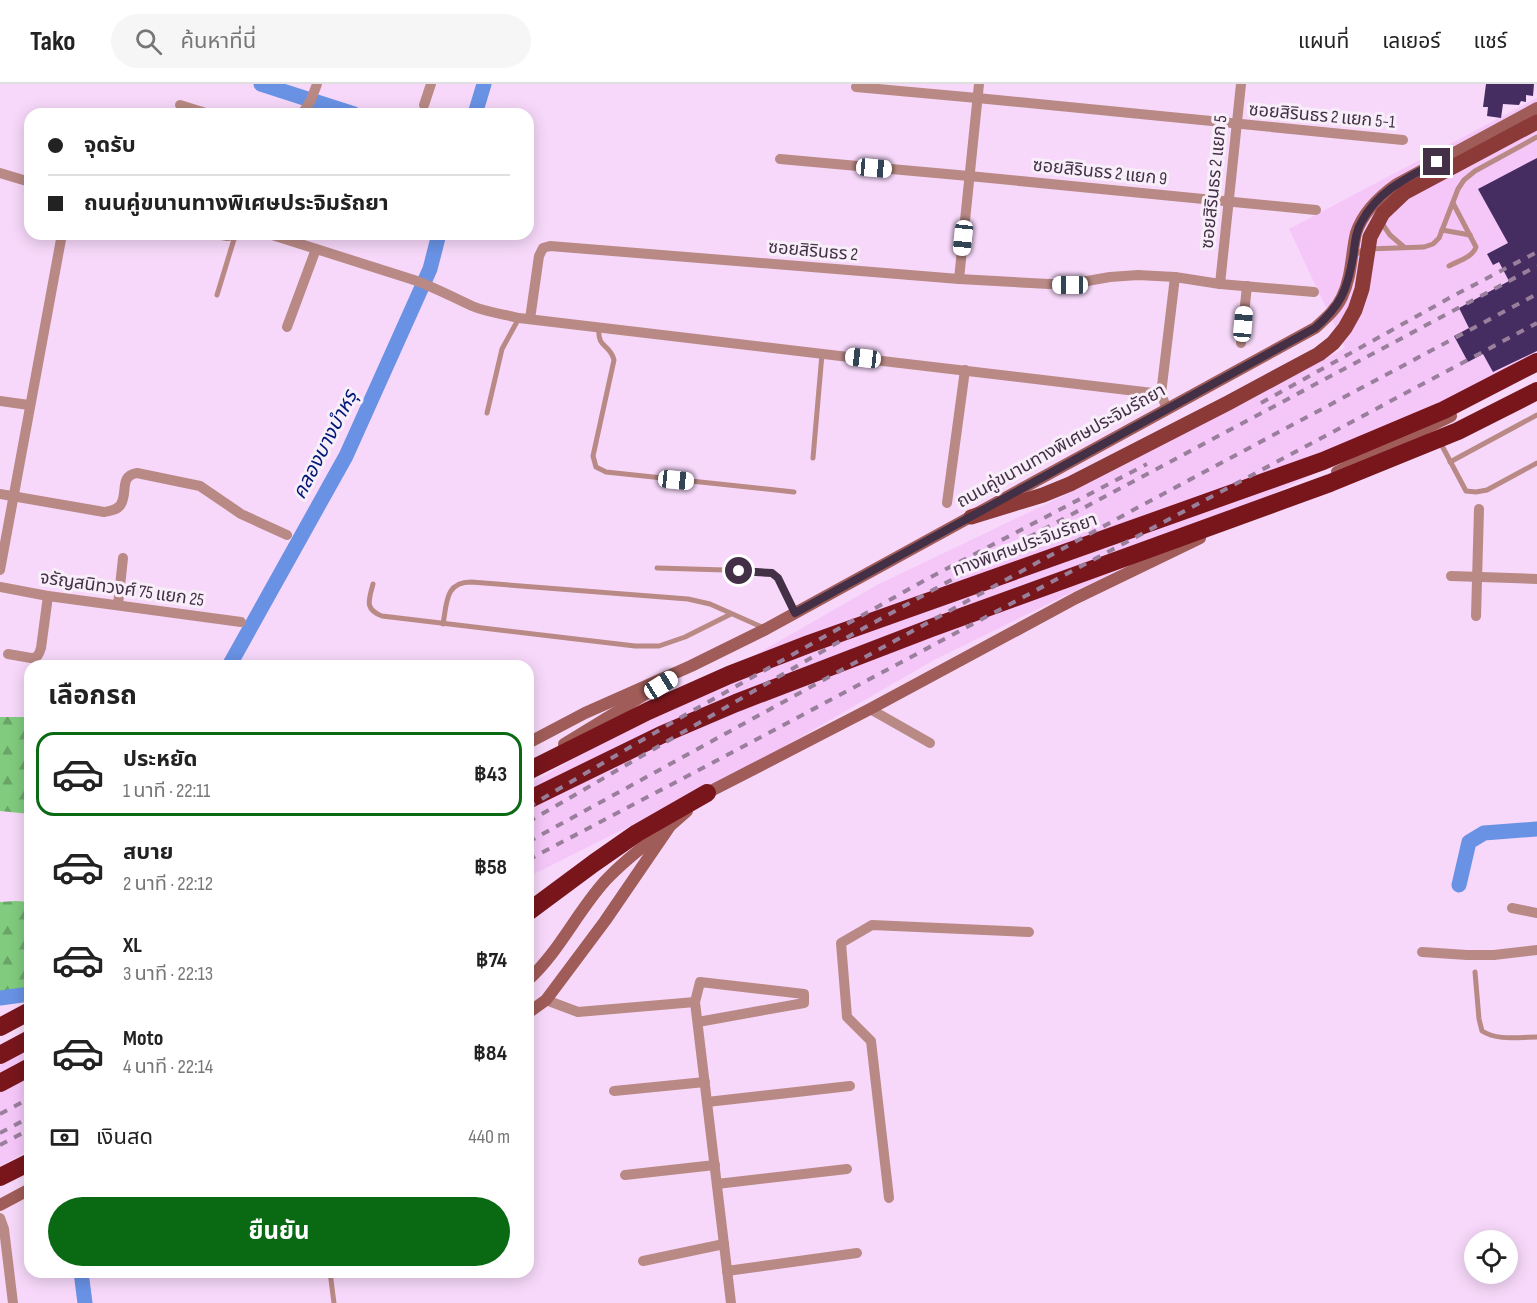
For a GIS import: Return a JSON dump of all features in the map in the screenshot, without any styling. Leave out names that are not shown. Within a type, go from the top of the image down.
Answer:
[{"type":"highway","name":"ทางพิเศษประจิมรัถยา","points":[[534,768],[648,711],[729,675],[809,644],[1323,461],[1444,410],[1537,363]]},
{"type":"highway","points":[[534,797],[661,735],[736,703],[981,609],[1330,483],[1458,430],[1537,392]]},
{"type":"highway","points":[[534,907],[637,833],[707,793]]},
{"type":"highway","points":[[0,1027],[24,1014]]},
{"type":"highway","points":[[0,1054],[24,1038]]},
{"type":"highway","points":[[0,1083],[24,1070]]},
{"type":"highway","points":[[0,1177],[24,1165]]},
{"type":"main road","name":"ถนนคู่ขนานทางพิเศษประจิมรัถยา","points":[[534,740],[585,713],[691,666],[766,629],[1315,328],[1331,314],[1341,299],[1348,281],[1360,223],[1381,196],[1397,184],[1537,108]]},
{"type":"main road","points":[[971,517],[1043,495],[1070,484],[1319,354],[1333,343],[1355,310],[1362,289],[1370,237],[1383,213],[1404,193],[1537,122]]},
{"type":"main road","points":[[534,974],[605,881],[707,793],[870,709],[1076,598],[1431,426],[1537,371]]},
{"type":"main road","points":[[534,760],[598,724],[691,666]]},
{"type":"main road","points":[[534,1009],[546,1000],[605,921],[670,826]]},
{"type":"main road","points":[[0,1205],[24,1192]]},
{"type":"street","points":[[306,108],[317,84]]},
{"type":"street","points":[[423,105],[431,84]]},
{"type":"street","points":[[959,279],[979,84]]},
{"type":"street","name":"ซอยสิรินธร 2 แยก 5","points":[[1220,284],[1240,84]]},
{"type":"street","name":"ซอยสิรินธร 2 แยก 5-1","points":[[856,87],[1403,140]]},
{"type":"street","points":[[180,105],[190,108]]},
{"type":"street","name":"ซอยสิรินธร 2 แยก 9","points":[[780,159],[1316,210]]},
{"type":"street","points":[[0,173],[24,180]]},
{"type":"street","points":[[0,570],[61,240]]},
{"type":"street","points":[[288,240],[434,287],[472,306],[524,318],[1161,394]]},
{"type":"street","name":"ซอยสิรินธร 2","points":[[524,318],[539,256],[543,248],[550,246],[959,279],[1070,285],[1110,277],[1137,275],[1314,292]]},
{"type":"street","points":[[287,327],[316,249]]},
{"type":"street","points":[[1167,408],[1161,394],[1175,277]]},
{"type":"street","points":[[1241,343],[1247,286]]},
{"type":"street","points":[[947,504],[965,370]]},
{"type":"street","points":[[0,401],[29,405]]},
{"type":"street","points":[[0,494],[104,512],[116,509],[122,504],[127,477],[137,473],[200,486],[241,514],[287,536]]},
{"type":"street","points":[[1476,616],[1479,509]]},
{"type":"street","points":[[117,606],[123,558]]},
{"type":"street","points":[[1451,576],[1537,579]]},
{"type":"street","name":"จรัญสนิทวงศ์ 75 แยก 25","points":[[0,588],[241,622]]},
{"type":"street","points":[[8,654],[32,658],[38,656],[48,596]]},
{"type":"street","points":[[870,709],[930,743]]},
{"type":"street","points":[[1512,908],[1537,913]]},
{"type":"street","points":[[890,1198],[871,1041],[847,1017],[841,943],[872,925],[1029,932]]},
{"type":"street","points":[[1422,952],[1494,955],[1537,950]]},
{"type":"street","points":[[698,1022],[804,1003],[804,994],[700,982],[695,1002],[731,1303]]},
{"type":"street","points":[[546,1000],[578,1012],[695,1002]]},
{"type":"street","points":[[614,1091],[705,1082]]},
{"type":"street","points":[[707,1102],[850,1086]]},
{"type":"street","points":[[625,1175],[715,1165]]},
{"type":"street","points":[[717,1184],[847,1169]]},
{"type":"street","points":[[0,1218],[4,1229],[13,1303]]},
{"type":"street","points":[[643,1261],[724,1245]]},
{"type":"street","points":[[728,1271],[857,1253]]},
{"type":"lane","points":[[1352,258],[1368,249],[1424,247],[1432,244],[1439,238],[1458,189],[1464,180],[1475,171],[1537,137]]},
{"type":"lane","points":[[1381,196],[1378,209],[1380,221],[1390,235],[1404,247]]},
{"type":"lane","points":[[1449,266],[1476,250],[1453,203]]},
{"type":"lane","points":[[1442,230],[1470,235]]},
{"type":"lane","points":[[217,295],[234,240]]},
{"type":"lane","points":[[487,413],[502,349],[524,318]]},
{"type":"lane","points":[[599,328],[601,344],[613,354],[614,360],[593,456],[596,467],[606,472],[794,492]]},
{"type":"lane","points":[[813,458],[822,353]]},
{"type":"lane","points":[[1450,462],[1537,415]]},
{"type":"lane","points":[[1431,426],[1466,490],[1476,492],[1487,490],[1537,463]]},
{"type":"lane","points":[[657,568],[772,573],[778,578],[795,613]]},
{"type":"lane","points":[[443,624],[449,594],[457,583],[463,582],[688,599],[710,604],[766,629]]},
{"type":"lane","points":[[373,584],[370,609],[382,616],[635,646],[659,646],[731,614]]},
{"type":"lane","points":[[1475,972],[1482,1031],[1499,1038],[1537,1037]]},
{"type":"lane","points":[[331,1278],[334,1303]]},
{"type":"shaded area","points":[[1537,98],[1537,365],[936,659],[752,765],[534,874],[534,782],[877,585],[1065,495],[1345,348],[1289,229]]},
{"type":"shaded area","points":[[24,1052],[24,1153],[0,1166],[0,1065]]},
{"type":"green space","points":[[0,717],[24,717],[24,813],[0,811]]},
{"type":"green space","points":[[0,902],[24,902],[24,990],[0,993]]},
{"type":"building","points":[[1486,84],[1534,84],[1533,96],[1526,95],[1526,102],[1521,101],[1519,105],[1503,104],[1501,118],[1487,116],[1488,107],[1483,107]]},
{"type":"building","points":[[1537,158],[1537,351],[1493,372],[1483,354],[1468,362],[1454,336],[1469,328],[1459,308],[1509,281],[1499,262],[1493,265],[1487,254],[1508,243],[1478,189]]},
{"type":"waterway","points":[[261,84],[335,108]]},
{"type":"waterway","name":"คลองบางบำหรุ","points":[[477,108],[484,84]]},
{"type":"waterway","name":"คลองบางบำหรุ","points":[[232,660],[346,456],[430,269],[437,240]]},
{"type":"waterway","points":[[1459,885],[1469,842],[1484,833],[1537,829]]},
{"type":"waterway","points":[[0,998],[24,995]]},
{"type":"waterway","points":[[82,1278],[85,1303]]},
{"type":"railway","points":[[1261,403],[1537,252]]},
{"type":"railway","points":[[534,819],[835,644],[1031,536],[1537,266]]},
{"type":"railway","points":[[534,839],[1135,509],[1537,294]]},
{"type":"railway","points":[[534,857],[1537,323]]},
{"type":"railway","points":[[534,803],[685,715],[927,579],[1147,464]]},
{"type":"railway","points":[[0,1114],[24,1101]]},
{"type":"railway","points":[[0,1133],[24,1120]]},
{"type":"railway","points":[[0,1145],[24,1132]]},
{"type":"route","points":[[739,571],[772,573],[778,578],[795,613],[1315,328],[1331,314],[1341,299],[1348,281],[1356,234],[1370,208],[1397,184],[1437,162]]}]
